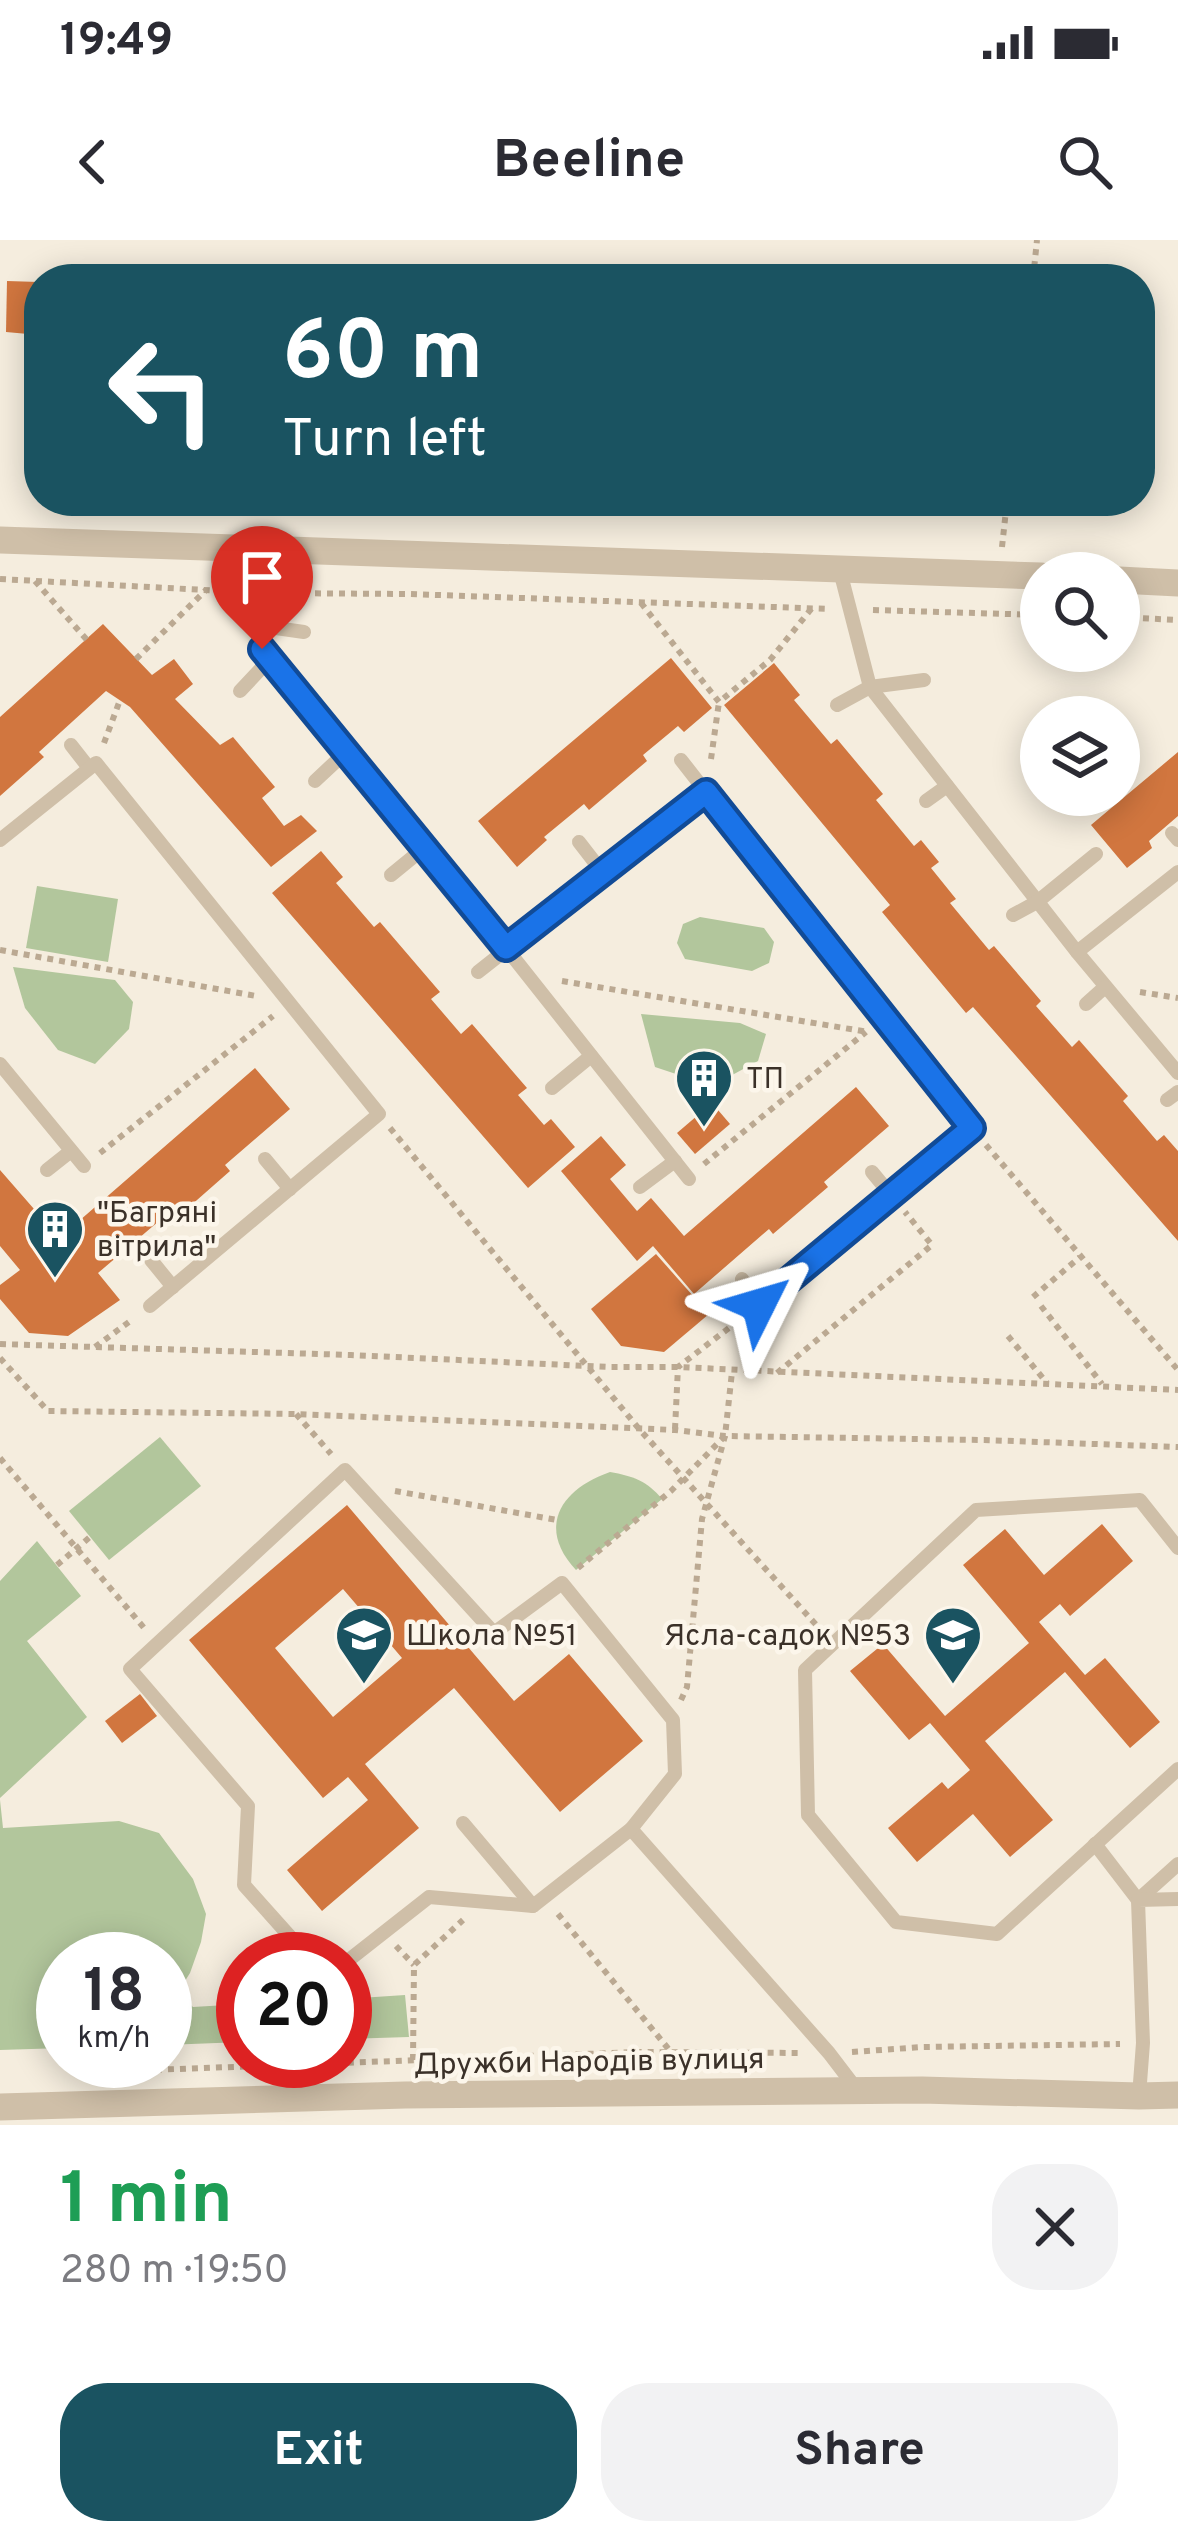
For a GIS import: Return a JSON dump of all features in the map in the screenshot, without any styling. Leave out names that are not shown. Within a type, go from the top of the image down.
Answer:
[{"type":"street","points":[[0,540],[1020,576]]},
{"type":"street","points":[[1140,581],[1178,583]]},
{"type":"street","name":"Дружби Народів вулиця","points":[[0,2107],[405,2095],[858,2091],[1178,2095]]},
{"type":"street","points":[[405,2095],[405,2125]]},
{"type":"lane","points":[[232,550],[262,649],[689,1179]]},
{"type":"lane","points":[[840,571],[870,687],[1178,1073]]},
{"type":"lane","points":[[254,625],[304,632]]},
{"type":"lane","points":[[240,691],[270,659]]},
{"type":"lane","points":[[837,705],[870,687],[924,680]]},
{"type":"lane","points":[[70,745],[92,765],[379,1114],[150,1306]]},
{"type":"lane","points":[[315,781],[346,752]]},
{"type":"lane","points":[[681,760],[972,1128],[759,1305],[742,1279]]},
{"type":"lane","points":[[0,840],[92,765]]},
{"type":"lane","points":[[926,801],[947,785]]},
{"type":"lane","points":[[478,972],[706,792]]},
{"type":"lane","points":[[579,842],[603,873]]},
{"type":"lane","points":[[392,875],[424,848]]},
{"type":"lane","points":[[1013,915],[1037,902],[1096,854]]},
{"type":"lane","points":[[1077,952],[1178,872]]},
{"type":"lane","points":[[1086,1004],[1106,987]]},
{"type":"lane","points":[[552,1088],[591,1056]]},
{"type":"lane","points":[[0,1064],[84,1166]]},
{"type":"lane","points":[[47,1169],[71,1151]]},
{"type":"lane","points":[[265,1159],[290,1189]]},
{"type":"lane","points":[[640,1187],[675,1161]]},
{"type":"lane","points":[[872,1172],[891,1195]]},
{"type":"lane","points":[[152,1260],[173,1286]]},
{"type":"lane","points":[[286,1932],[244,1885],[248,1806],[130,1670],[345,1470],[494,1633],[562,1582],[673,1720],[675,1774],[631,1829],[539,1901],[429,1897],[372,1942]]},
{"type":"lane","points":[[1178,1548],[1140,1500],[976,1510],[805,1670],[808,1815],[896,1922],[998,1934],[1178,1769]]},
{"type":"lane","points":[[463,1823],[539,1901]]},
{"type":"lane","points":[[631,1829],[830,2053],[858,2091]]},
{"type":"lane","points":[[1095,1844],[1138,1900],[1143,2043],[1139,2096]]},
{"type":"lane","points":[[1138,1900],[1178,1864]]},
{"type":"lane","points":[[1138,1900],[1178,1898]]},
{"type":"path","points":[[998,574],[1005,516]]},
{"type":"path","points":[[0,579],[245,593],[1020,614]]},
{"type":"path","points":[[35,581],[87,640]]},
{"type":"path","points":[[136,659],[206,590]]},
{"type":"path","points":[[641,603],[718,701]]},
{"type":"path","points":[[706,792],[718,701],[770,660],[812,608]]},
{"type":"path","points":[[1140,618],[1178,620]]},
{"type":"path","points":[[92,765],[120,700]]},
{"type":"path","points":[[0,950],[290,1003]]},
{"type":"path","points":[[527,976],[901,1038]]},
{"type":"path","points":[[84,1166],[290,1003]]},
{"type":"path","points":[[689,1179],[867,1032]]},
{"type":"path","points":[[379,1114],[640,1430],[833,1644]]},
{"type":"path","points":[[972,1128],[1178,1370]]},
{"type":"path","points":[[777,1373],[932,1245],[891,1195]]},
{"type":"path","points":[[1033,1297],[1081,1256]]},
{"type":"path","points":[[674,1430],[679,1367],[759,1305]]},
{"type":"path","points":[[94,1347],[150,1306]]},
{"type":"path","points":[[1041,1306],[1102,1385]]},
{"type":"path","points":[[1008,1336],[1047,1383]]},
{"type":"path","points":[[0,1344],[1178,1390]]},
{"type":"path","points":[[0,1358],[48,1411],[296,1414],[725,1436],[1178,1447]]},
{"type":"path","points":[[673,1720],[687,1688],[702,1519],[725,1436],[732,1371]]},
{"type":"path","points":[[296,1414],[345,1470]]},
{"type":"path","points":[[562,1582],[684,1479],[725,1436]]},
{"type":"path","points":[[0,1458],[158,1644]]},
{"type":"path","points":[[358,1484],[557,1520]]},
{"type":"path","points":[[57,1565],[90,1537]]},
{"type":"path","points":[[413,2060],[414,1965],[483,1901]]},
{"type":"path","points":[[539,1901],[670,2052]]},
{"type":"path","points":[[192,2068],[1143,2043]]},
{"type":"green space","points":[[37,886],[118,899],[108,962],[26,948]]},
{"type":"green space","points":[[700,917],[764,928],[774,942],[769,963],[752,971],[685,959],[677,943],[683,924]]},
{"type":"green space","points":[[13,967],[115,980],[133,1002],[129,1029],[95,1064],[58,1050],[25,1008]]},
{"type":"green space","points":[[641,1014],[740,1023],[766,1034],[758,1061],[712,1086],[655,1067]]},
{"type":"green space","points":[[160,1437],[201,1486],[109,1560],[69,1511]]},
{"type":"green space","points":[[610,1472],[639,1480],[662,1499],[576,1570],[558,1539],[560,1511],[578,1488]]},
{"type":"green space","points":[[37,1541],[81,1596],[27,1641],[87,1717],[0,1798],[0,1581]]},
{"type":"green space","points":[[0,1800],[3,1828],[119,1821],[159,1833],[193,1879],[206,1914],[192,1967],[192,1932],[36,1932],[36,2049],[0,2050]]},
{"type":"green space","points":[[405,1995],[409,2037],[372,2038],[372,1997]]},
{"type":"green space","points":[[192,2006],[216,2006],[216,2043],[192,2044]]},
{"type":"building","points":[[7,281],[24,282],[24,334],[6,332]]},
{"type":"building","points":[[103,624],[152,675],[174,659],[193,684],[175,699],[220,745],[233,737],[275,787],[262,798],[284,826],[301,815],[317,831],[271,867],[130,707],[106,691],[39,752],[44,757],[0,796],[0,717]]},
{"type":"building","points":[[671,658],[712,708],[684,732],[678,726],[643,755],[647,761],[589,810],[584,804],[517,867],[478,821]]},
{"type":"building","points":[[774,663],[800,695],[794,700],[831,744],[837,739],[883,794],[876,800],[914,846],[921,840],[939,862],[931,868],[956,899],[950,903],[1041,1001],[1036,1006],[1072,1047],[1079,1040],[1128,1096],[1123,1101],[1157,1141],[1164,1135],[1178,1151],[1178,1241],[973,1007],[966,1013],[882,912],[890,905],[724,705]]},
{"type":"building","points":[[1178,752],[1178,816],[1149,841],[1152,848],[1127,868],[1091,825],[1102,816],[1140,816],[1140,784]]},
{"type":"building","points":[[321,851],[343,877],[336,883],[374,927],[380,922],[440,992],[431,999],[461,1034],[472,1024],[527,1088],[518,1095],[544,1125],[551,1119],[575,1147],[528,1188],[272,893]]},
{"type":"building","points":[[255,1068],[290,1109],[225,1165],[230,1171],[172,1222],[166,1215],[98,1273],[120,1300],[68,1336],[29,1333],[0,1299],[0,1285],[20,1270],[0,1246],[0,1170],[64,1234]]},
{"type":"building","points":[[856,1087],[889,1126],[824,1182],[828,1187],[773,1234],[769,1229],[694,1294],[653,1246],[637,1261],[561,1171],[601,1136],[626,1165],[610,1179],[637,1211],[651,1198],[684,1236]]},
{"type":"building","name":"ТП","points":[[712,1103],[730,1124],[695,1154],[677,1133]]},
{"type":"building","points":[[656,1254],[709,1314],[664,1352],[621,1346],[591,1309]]},
{"type":"building","points":[[347,1505],[514,1701],[569,1654],[643,1741],[560,1812],[454,1688],[365,1764],[419,1828],[322,1911],[287,1870],[368,1800],[348,1777],[323,1798],[189,1640]],"holes":[[[343,1589],[402,1658],[333,1717],[275,1648]]]},
{"type":"building","points":[[1102,1524],[1133,1561],[1070,1616],[1060,1604],[1039,1622],[1085,1675],[1105,1658],[1160,1722],[1130,1748],[1065,1672],[985,1741],[1053,1820],[1010,1857],[973,1814],[917,1862],[888,1828],[942,1782],[948,1789],[970,1770],[930,1723],[909,1740],[850,1671],[883,1644],[945,1716],[1029,1643],[963,1565],[1005,1529],[1044,1575]]},
{"type":"building","points":[[140,1694],[157,1716],[122,1743],[105,1721]]},
{"type":"place","name":"ТП","points":[[704,1129]]},
{"type":"place","name":"\"Багряні вітрила\"","points":[[55,1280]]},
{"type":"place","name":"Школа №51","points":[[364,1686]]},
{"type":"place","name":"Ясла-садок №53","points":[[953,1686]]},
{"type":"route","points":[[262,649],[506,948],[706,792],[972,1128],[759,1305]]}]
